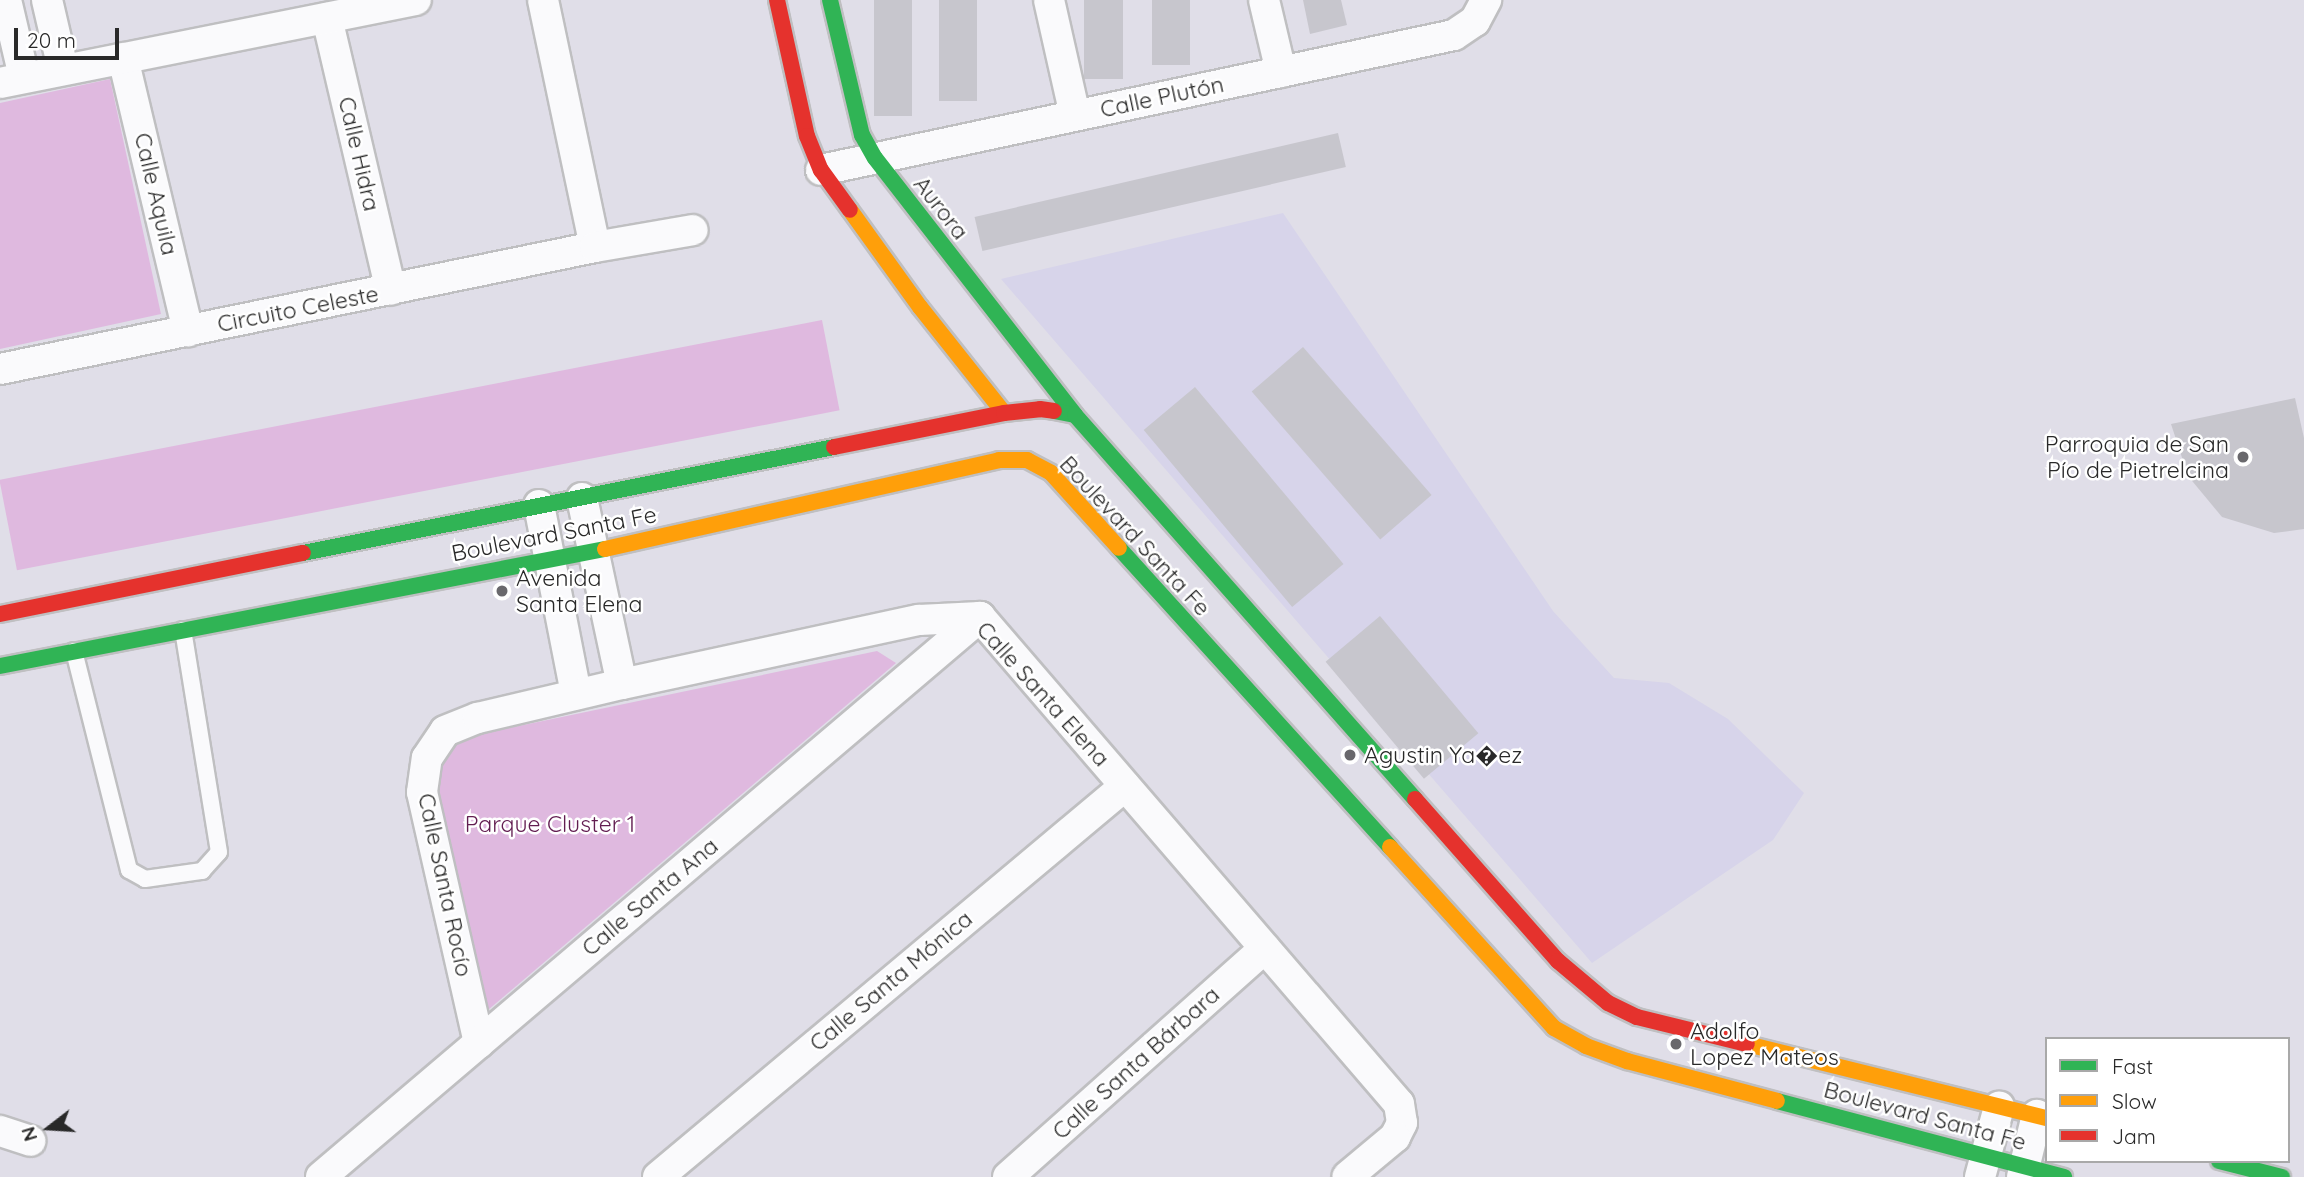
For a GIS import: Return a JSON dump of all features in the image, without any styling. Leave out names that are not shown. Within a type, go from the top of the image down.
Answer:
[{"type":"main road","points":[[777,0],[807,136],[821,170],[912,296],[1004,412]]},
{"type":"main road","name":"Aurora","points":[[830,0],[862,135],[875,158],[1075,415]]},
{"type":"main road","name":"Boulevard Santa Fe","points":[[0,614],[1004,412],[1040,409],[1075,415],[1558,961],[1608,1003],[1637,1017],[2042,1116]]},
{"type":"main road","name":"Boulevard Santa Fe","points":[[0,666],[594,551],[999,460],[1027,460],[1051,473],[1554,1028],[1586,1046],[1627,1061],[1983,1166],[2064,1177]]},
{"type":"main road","points":[[2228,1163],[2282,1177]]},
{"type":"street","points":[[6,0],[12,80],[415,0]]},
{"type":"street","points":[[47,0],[63,69]]},
{"type":"street","points":[[543,0],[596,247]]},
{"type":"street","points":[[1049,0],[1075,116]]},
{"type":"street","points":[[1264,0],[1281,72]]},
{"type":"street","name":"Calle Plutón","points":[[821,170],[1454,35],[1475,22],[1486,0]]},
{"type":"street","name":"Calle Hidra","points":[[327,18],[391,290]]},
{"type":"street","name":"Calle Aquila","points":[[123,58],[188,331]]},
{"type":"street","name":"Circuito Celeste","points":[[0,369],[596,247],[693,230]]},
{"type":"street","points":[[582,498],[622,684]]},
{"type":"street","points":[[539,505],[576,694]]},
{"type":"street","name":"Calle Santa Elena","points":[[445,731],[478,718],[576,694],[919,620],[980,617],[1399,1104],[1402,1123],[1395,1136],[1347,1177]]},
{"type":"street","name":"Calle Santa Ana","points":[[322,1177],[980,617]]},
{"type":"street","name":"Calle Santa Rocío","points":[[445,731],[426,758],[422,792],[480,1043]]},
{"type":"street","name":"Calle Santa Mónica","points":[[658,1177],[1125,786]]},
{"type":"street","name":"Calle Santa Bárbara","points":[[1008,1177],[1265,948]]},
{"type":"street","points":[[1983,1166],[1999,1107]]},
{"type":"street","points":[[2023,1172],[2042,1116]]},
{"type":"street","points":[[0,1131],[30,1141]]},
{"type":"lane","points":[[74,651],[129,870],[145,879],[202,871],[219,852],[183,630]]},
{"type":"shaded area","points":[[1283,213],[1553,611],[1614,678],[1669,683],[1728,719],[1804,793],[1773,840],[1592,963],[1001,279]]},
{"type":"green space","points":[[110,79],[161,314],[0,349],[0,103]]},
{"type":"green space","points":[[822,320],[840,410],[17,570],[0,480]]},
{"type":"green space","name":"Parque Cluster 1","points":[[877,651],[896,663],[488,1010],[438,799],[439,763],[461,738]]},
{"type":"building","points":[[874,0],[912,0],[912,116],[874,116]]},
{"type":"building","points":[[939,0],[977,0],[977,101],[939,101]]},
{"type":"building","points":[[1084,0],[1123,0],[1123,79],[1084,79]]},
{"type":"building","points":[[1152,0],[1190,0],[1190,65],[1152,65]]},
{"type":"building","points":[[1303,0],[1341,0],[1347,25],[1310,34]]},
{"type":"building","points":[[1338,133],[1346,167],[982,251],[975,217]]},
{"type":"building","points":[[1303,347],[1432,495],[1380,540],[1252,392]]},
{"type":"building","points":[[1195,387],[1343,564],[1292,607],[1144,430]]},
{"type":"building","name":"Parroquia de San Pío de Pietrelcina","points":[[2295,398],[2304,438],[2304,529],[2274,533],[2222,517],[2188,476],[2171,424]]},
{"type":"building","points":[[1380,616],[1478,733],[1424,779],[1326,662]]},
{"type":"traffic: fast","points":[[830,0],[862,135],[875,158],[1075,415]]},
{"type":"traffic: fast","points":[[1054,411],[1075,415],[1415,799]]},
{"type":"traffic: fast","points":[[303,553],[834,447]]},
{"type":"traffic: fast","points":[[1119,548],[1390,847]]},
{"type":"traffic: fast","points":[[0,666],[605,549]]},
{"type":"traffic: fast","points":[[1777,1101],[2064,1177]]},
{"type":"traffic: fast","points":[[2227,1163],[2282,1177]]},
{"type":"traffic: slow","points":[[850,210],[920,307],[1004,413]]},
{"type":"traffic: slow","points":[[605,549],[999,460],[1027,460],[1051,473],[1119,548]]},
{"type":"traffic: slow","points":[[1390,847],[1554,1028],[1586,1046],[1627,1061],[1777,1101]]},
{"type":"traffic: slow","points":[[1747,1044],[2045,1118]]},
{"type":"traffic: jam","points":[[777,0],[807,136],[821,170],[850,210]]},
{"type":"traffic: jam","points":[[834,447],[1004,413],[1040,409],[1054,411]]},
{"type":"traffic: jam","points":[[0,614],[303,553]]},
{"type":"traffic: jam","points":[[1415,799],[1558,961],[1608,1003],[1637,1017],[1747,1044]]},
{"type":"place","name":"Parroquia de San Pío de Pietrelcina","points":[[2243,457]]},
{"type":"place","name":"Avenida Santa Elena","points":[[502,591]]},
{"type":"place","name":"Agustin Ya�ez","points":[[1350,755]]},
{"type":"place","name":"Adolfo Lopez Mateos","points":[[1676,1044]]}]
